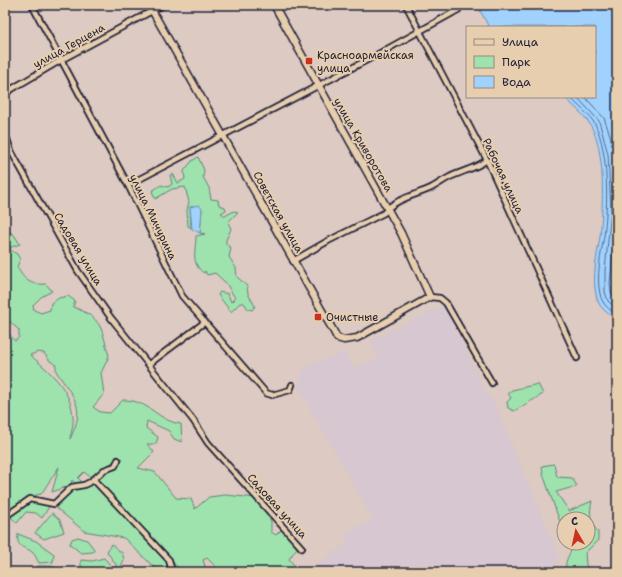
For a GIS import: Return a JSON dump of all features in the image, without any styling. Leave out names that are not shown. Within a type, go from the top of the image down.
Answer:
[{"type":"street","name":"улица Мичурина","points":[[32,5],[128,185],[182,296],[266,393],[272,395],[290,390],[292,385]]},
{"type":"street","name":"Советская улица","points":[[149,5],[337,338],[344,340],[358,338],[430,297]]},
{"type":"street","name":"улица Герцена","points":[[5,93],[61,60],[163,5]]},
{"type":"street","name":"улица Криворотова","points":[[274,5],[387,208],[412,255],[430,297]]},
{"type":"street","name":"Рабочая улица","points":[[406,5],[487,160],[578,358]]},
{"type":"street","points":[[128,185],[223,134],[318,86],[458,10]]},
{"type":"street","name":"Садовая улица","points":[[5,133],[7,143],[78,271],[111,318],[193,420],[208,444],[302,548]]},
{"type":"street","points":[[293,261],[328,241],[384,213],[387,208],[449,178],[475,168],[487,160]]},
{"type":"street","points":[[430,297],[440,298],[446,303],[492,383]]},
{"type":"street","points":[[149,364],[205,322]]},
{"type":"street","points":[[6,516],[30,499],[54,504],[72,487],[84,485],[104,470],[115,466],[118,460]]},
{"type":"street","points":[[93,479],[169,560],[172,572]]},
{"type":"shaded area","points":[[444,305],[487,394],[495,405],[560,559],[549,572],[308,572],[347,543],[345,534],[374,520],[298,387],[303,368],[345,352],[354,369],[379,358],[370,341]]},
{"type":"green space","points":[[198,157],[204,170],[203,177],[209,188],[211,199],[218,200],[219,205],[225,207],[226,210],[221,213],[225,216],[234,211],[238,212],[228,222],[231,229],[226,240],[226,244],[231,248],[229,257],[236,268],[237,277],[247,286],[248,294],[255,306],[252,310],[248,309],[244,303],[240,303],[231,312],[218,295],[220,292],[228,294],[231,302],[235,298],[226,283],[215,273],[207,275],[205,271],[204,273],[197,265],[195,261],[196,236],[205,234],[200,233],[202,209],[190,207],[191,228],[188,226],[187,210],[189,202],[185,187],[172,189],[155,199],[152,191],[161,185],[168,187],[172,184],[170,175],[173,174],[178,183],[185,179],[184,171],[192,161]]},
{"type":"green space","points":[[5,228],[14,235],[20,244],[11,247],[10,250],[17,254],[20,259],[17,267],[25,279],[36,284],[46,284],[52,291],[41,297],[33,305],[34,310],[41,313],[50,310],[51,303],[59,298],[68,296],[75,301],[73,307],[90,315],[102,331],[109,356],[101,373],[104,394],[93,407],[100,412],[110,413],[123,400],[132,401],[140,403],[166,419],[181,424],[182,442],[174,439],[169,431],[147,421],[146,428],[158,437],[156,444],[147,444],[154,452],[138,468],[155,472],[176,498],[191,499],[195,509],[209,497],[225,495],[256,498],[271,521],[271,532],[276,535],[283,528],[297,548],[289,559],[300,572],[208,572],[218,569],[207,558],[203,560],[205,566],[201,572],[182,572],[95,479],[108,469],[116,468],[123,459],[119,457],[92,478],[84,472],[78,478],[84,484],[77,485],[72,480],[71,485],[52,492],[59,467],[41,494],[32,496],[8,513],[5,510],[5,329],[15,341],[19,337],[19,330],[6,318]],"holes":[[[38,352],[44,353],[50,361],[56,365],[56,371],[76,402],[78,410],[77,418],[70,439],[73,420],[68,398],[64,390],[52,375],[30,355]]]},
{"type":"green space","points":[[538,384],[543,394],[514,411],[508,408],[507,402],[511,398],[508,393],[512,390]]},
{"type":"green space","points":[[554,464],[557,477],[572,478],[577,486],[556,492],[569,511],[556,511],[543,474],[542,466]]},
{"type":"green space","points":[[95,484],[169,561],[164,572],[159,572],[124,538],[84,531],[55,507],[68,493]]},
{"type":"green space","points":[[30,501],[50,505],[42,518],[36,513],[26,512],[17,523],[10,516]]},
{"type":"green space","points":[[592,501],[591,511],[569,511]]},
{"type":"green space","points":[[52,513],[60,520],[64,532],[44,539],[35,533]]},
{"type":"green space","points":[[596,529],[598,532],[598,540],[596,542]]},
{"type":"green space","points":[[18,534],[36,541],[54,554],[53,562],[39,563],[33,553],[20,545],[18,542]]},
{"type":"green space","points":[[78,537],[87,540],[94,549],[93,552],[81,553],[70,544],[72,539]]},
{"type":"green space","points":[[111,544],[122,553],[124,559],[121,567],[129,572],[95,572],[81,567],[81,560],[92,561],[104,558],[113,568],[117,566],[107,552]]},
{"type":"green space","points":[[571,551],[587,551],[585,553],[586,565],[589,572],[568,572],[566,568],[566,561]]},
{"type":"green space","points":[[38,566],[51,566],[66,572],[17,572],[18,570],[33,569]]},
{"type":"water","points":[[477,5],[617,5],[617,319],[601,307],[597,299],[595,288],[595,266],[600,237],[602,211],[601,165],[596,137],[591,126],[582,114],[565,98],[596,98],[596,26],[488,26]]},
{"type":"water","points":[[199,205],[202,209],[200,233],[192,229],[190,207]]},
{"type":"place","name":"Красноармейская улица","points":[[309,61]]},
{"type":"place","name":"Очистные","points":[[318,317]]}]
